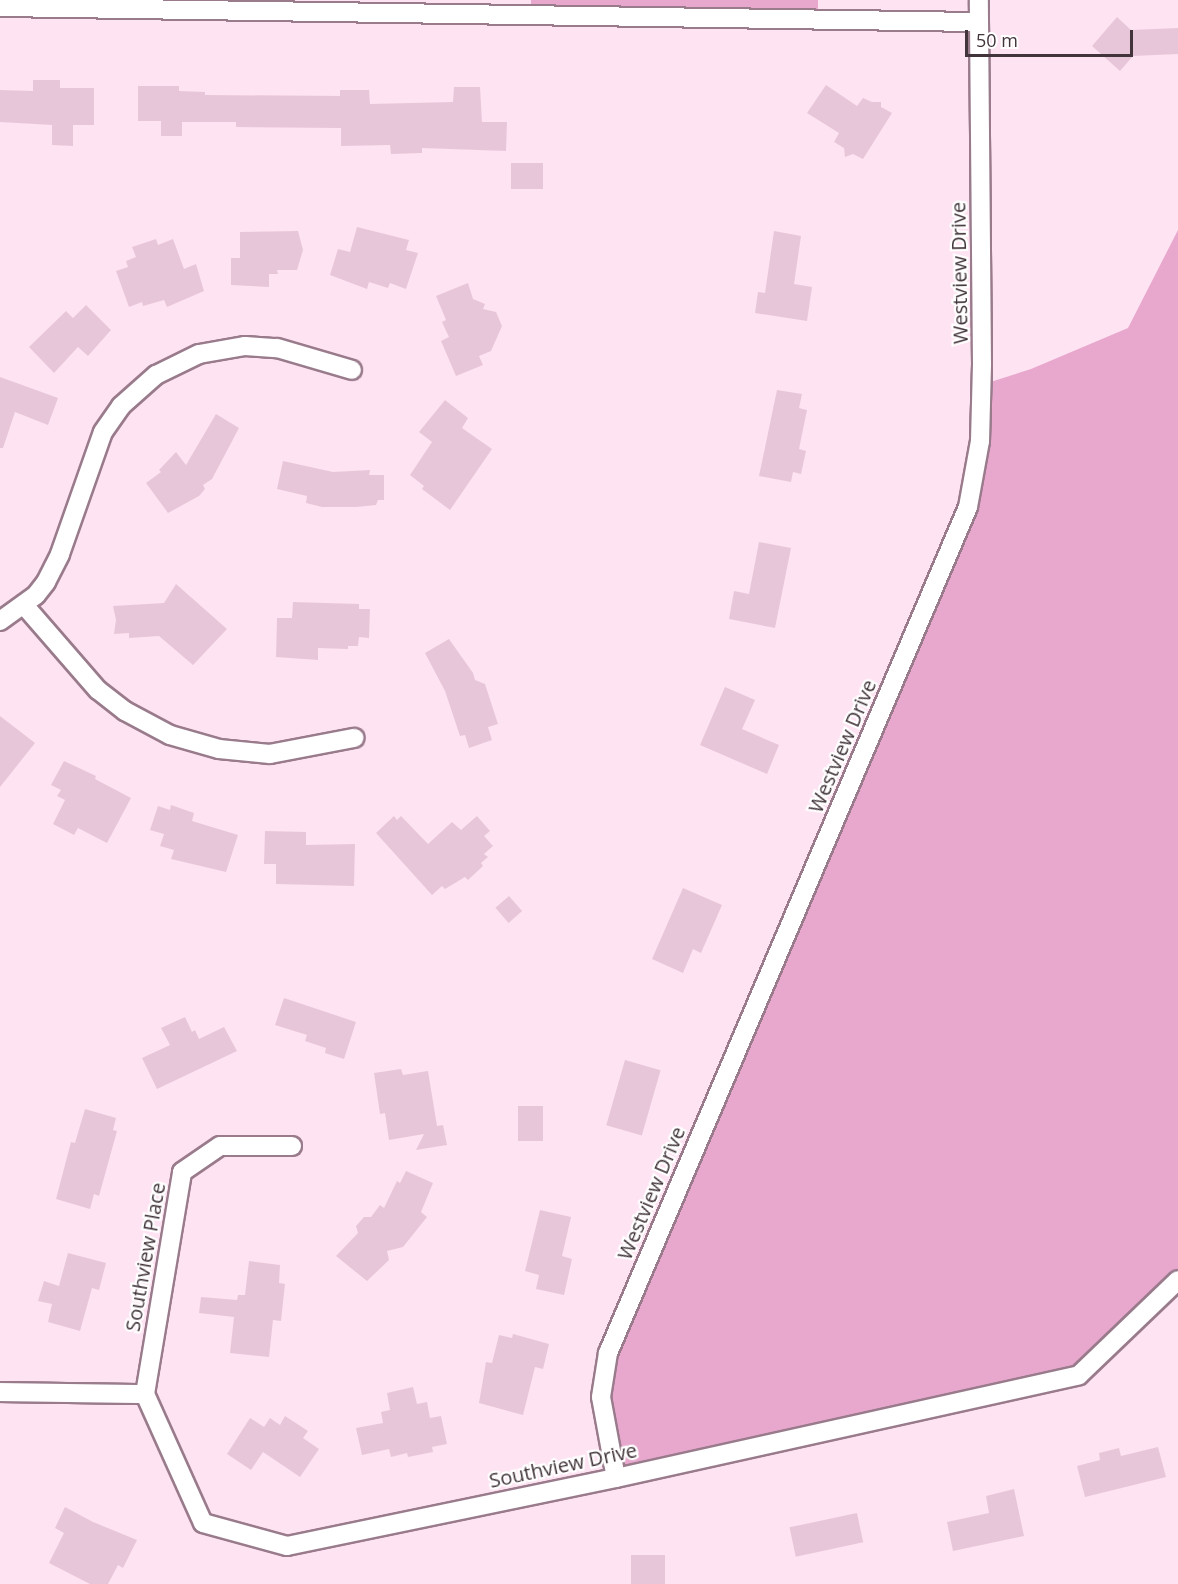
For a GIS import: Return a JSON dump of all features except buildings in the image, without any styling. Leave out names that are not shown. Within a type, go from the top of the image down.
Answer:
[{"type":"street","name":"Westview Drive","points":[[616,1478],[601,1397],[608,1353],[968,507],[980,441],[982,364],[979,0]]},
{"type":"street","points":[[0,7],[979,22]]},
{"type":"street","points":[[0,621],[36,595],[54,568],[103,432],[121,406],[156,375],[198,354],[245,346],[277,348],[352,370]]},
{"type":"street","points":[[24,605],[98,690],[125,711],[170,735],[219,749],[270,753],[354,738]]},
{"type":"street","name":"Southview Place","points":[[145,1394],[182,1172],[220,1146],[292,1146]]},
{"type":"street","name":"Southview Drive","points":[[145,1394],[203,1523],[287,1546],[616,1478],[1079,1375],[1178,1280]]},
{"type":"street","points":[[0,1392],[145,1394]]},
{"type":"shaded area","points":[[531,0],[818,0],[818,21],[531,17]]},
{"type":"shaded area","points":[[1178,230],[1178,1280],[1079,1375],[616,1478],[601,1397],[608,1353],[968,507],[981,385],[1031,369],[1128,328]]}]
